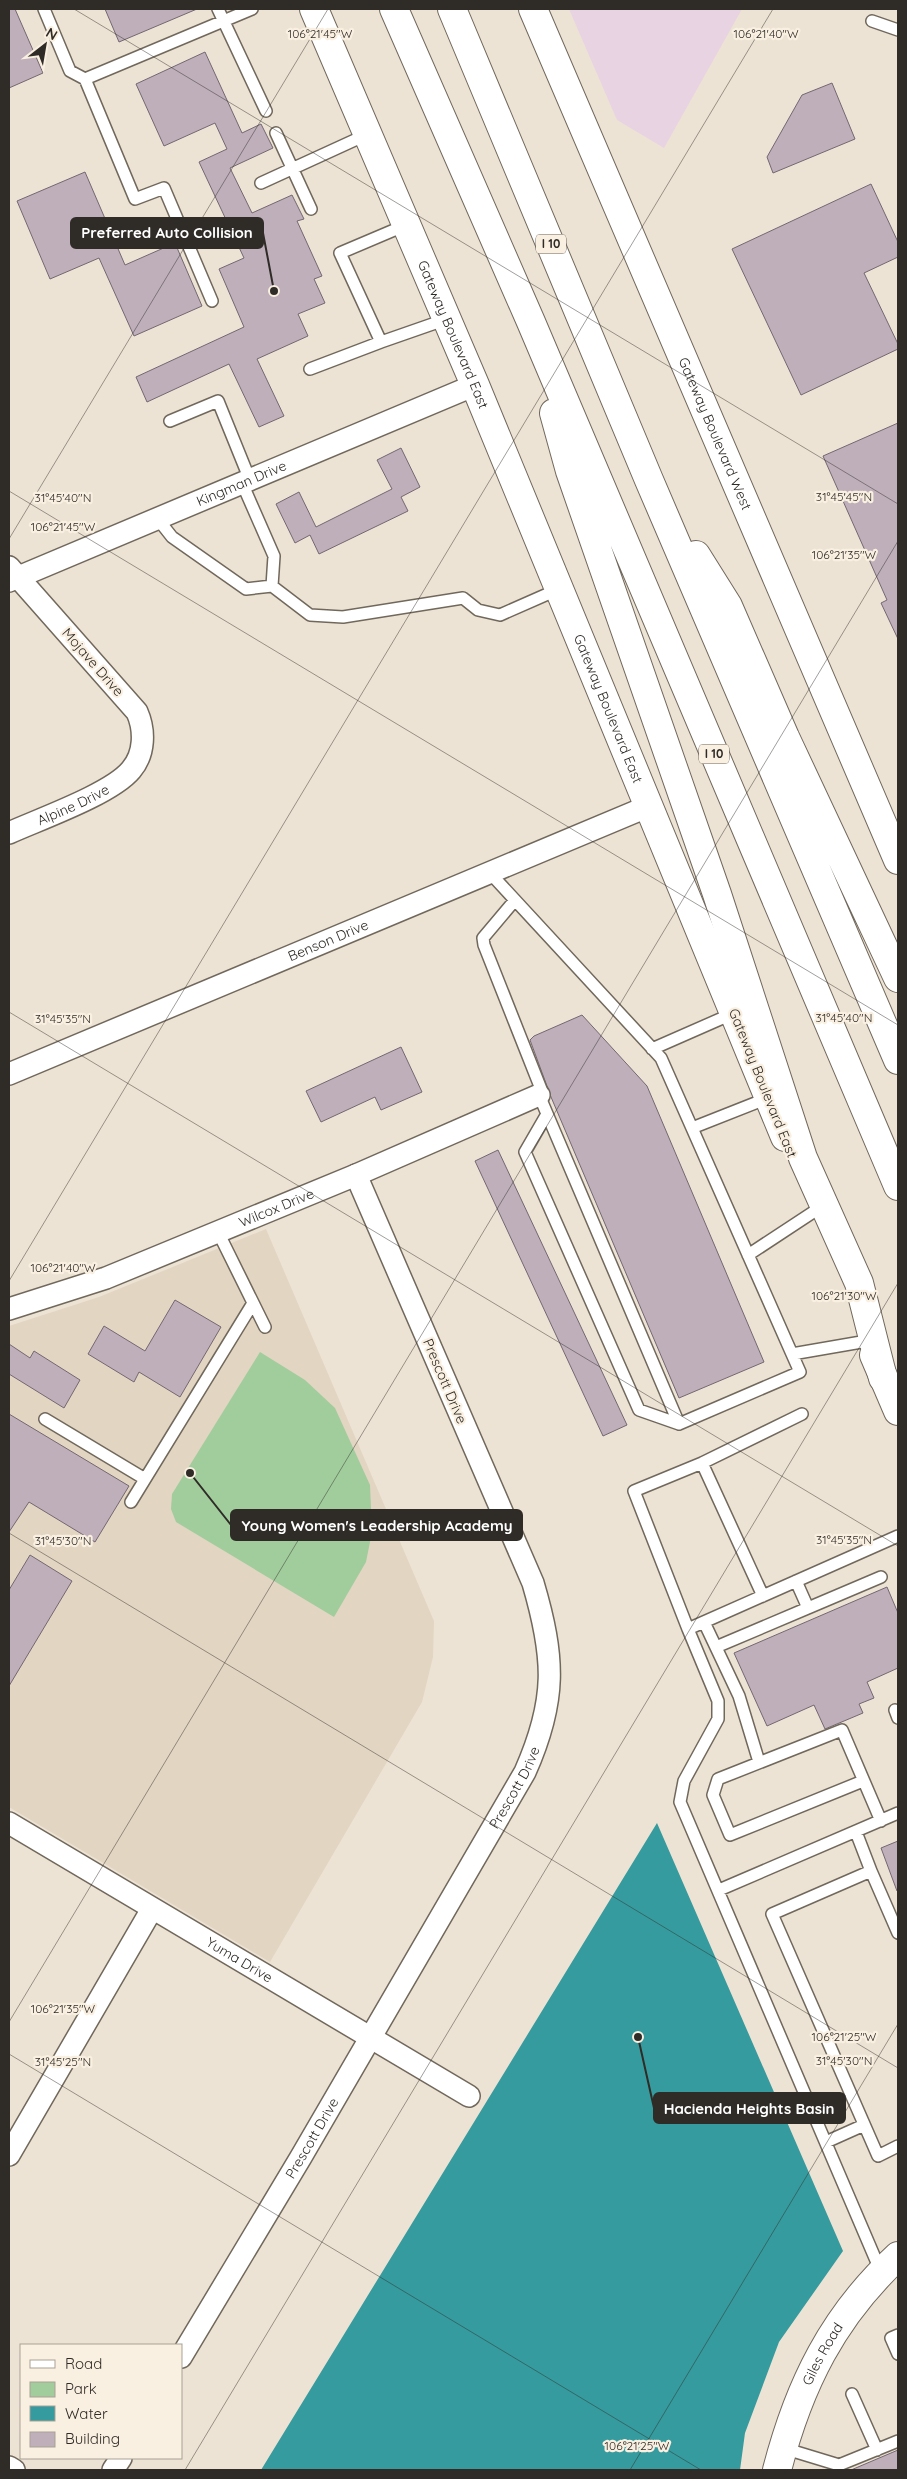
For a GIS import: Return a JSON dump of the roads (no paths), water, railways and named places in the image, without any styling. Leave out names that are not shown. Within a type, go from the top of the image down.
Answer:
[{"type":"main road","name":"Gateway Boulevard East","points":[[314,9],[559,589],[768,1098],[819,1207]]},
{"type":"main road","name":"I 10","points":[[394,9],[531,322],[898,1186]]},
{"type":"main road","name":"I 10","points":[[452,9],[649,480],[898,1060]]},
{"type":"main road","name":"Gateway Boulevard West","points":[[533,9],[898,860]]},
{"type":"main road","points":[[531,322],[570,471],[717,894],[819,1207],[859,1282],[870,1340],[883,1378],[898,1411]]},
{"type":"main road","points":[[649,480],[728,606],[785,737],[898,978]]},
{"type":"main road","name":"Giles Road","points":[[780,2459],[804,2384],[824,2346],[848,2310],[890,2264]]},
{"type":"street","name":"Kingman Drive","points":[[12,575],[157,518],[474,386]]},
{"type":"street","name":"Mojave Drive","points":[[12,575],[137,712],[143,724],[144,737],[133,769]]},
{"type":"street","name":"Alpine Drive","points":[[9,833],[118,783],[133,769]]},
{"type":"street","name":"Benson Drive","points":[[9,1074],[649,806]]},
{"type":"street","name":"Wilcox Drive","points":[[9,1309],[106,1278],[356,1175],[543,1104]]},
{"type":"street","name":"Prescott Drive","points":[[182,2355],[525,1772],[537,1746],[546,1714],[551,1681],[546,1627],[533,1583],[356,1175]]},
{"type":"street","name":"Yuma Drive","points":[[9,1823],[469,2096]]},
{"type":"street","points":[[9,2155],[152,1909]]},
{"type":"street","points":[[113,2470],[120,2459]]},
{"type":"street","points":[[9,2467],[14,2470]]},
{"type":"lane","points":[[44,9],[70,70],[85,79],[136,199],[164,188],[212,301]]},
{"type":"lane","points":[[218,9],[266,111]]},
{"type":"lane","points":[[85,79],[252,9]]},
{"type":"lane","points":[[872,22],[898,30]]},
{"type":"lane","points":[[276,133],[311,209]]},
{"type":"lane","points":[[260,183],[368,134]]},
{"type":"lane","points":[[381,342],[340,253],[406,225]]},
{"type":"lane","points":[[310,369],[446,320]]},
{"type":"lane","points":[[170,421],[218,401],[274,556],[272,586]]},
{"type":"lane","points":[[157,518],[172,537],[246,589],[272,586],[310,615],[344,618],[463,598],[478,610],[500,615],[559,589]]},
{"type":"lane","points":[[490,873],[661,1058],[800,1372],[678,1424],[639,1410],[525,1152],[543,1104]]},
{"type":"lane","points":[[515,900],[483,938],[541,1090],[543,1104],[678,1424]]},
{"type":"lane","points":[[652,1048],[734,1012]]},
{"type":"lane","points":[[692,1128],[768,1098]]},
{"type":"lane","points":[[748,1255],[819,1207]]},
{"type":"lane","points":[[218,1232],[265,1327]]},
{"type":"lane","points":[[132,1502],[253,1303]]},
{"type":"lane","points":[[792,1354],[870,1340]]},
{"type":"lane","points":[[802,1414],[702,1463],[634,1491],[718,1701],[718,1719],[684,1781],[680,1802],[826,2142],[890,2264]]},
{"type":"lane","points":[[45,1419],[145,1480]]},
{"type":"lane","points":[[702,1463],[763,1596]]},
{"type":"lane","points":[[688,1629],[898,1536]]},
{"type":"lane","points":[[716,1647],[881,1577]]},
{"type":"lane","points":[[796,1581],[808,1608]]},
{"type":"lane","points":[[704,1622],[739,1696],[759,1762]]},
{"type":"lane","points":[[863,1781],[730,1835],[713,1795],[718,1779],[842,1730],[881,1821]]},
{"type":"lane","points":[[719,1890],[898,1813]]},
{"type":"lane","points":[[856,1832],[898,1933]]},
{"type":"lane","points":[[871,1871],[772,1914],[878,2156],[898,2146]]},
{"type":"lane","points":[[826,2142],[864,2125]]},
{"type":"lane","points":[[898,2335],[891,2338],[898,2354]]},
{"type":"lane","points":[[852,2394],[877,2450]]},
{"type":"lane","points":[[780,2459],[837,2468],[898,2441]]},
{"type":"water","points":[[657,1823],[843,2251],[779,2342],[745,2433],[740,2470],[261,2470]]},
{"type":"place","name":"Preferred Auto Collision","points":[[274,291]]},
{"type":"place","name":"Young Women's Leadership Academy","points":[[190,1473]]},
{"type":"place","name":"Hacienda Heights Basin","points":[[638,2037]]}]
